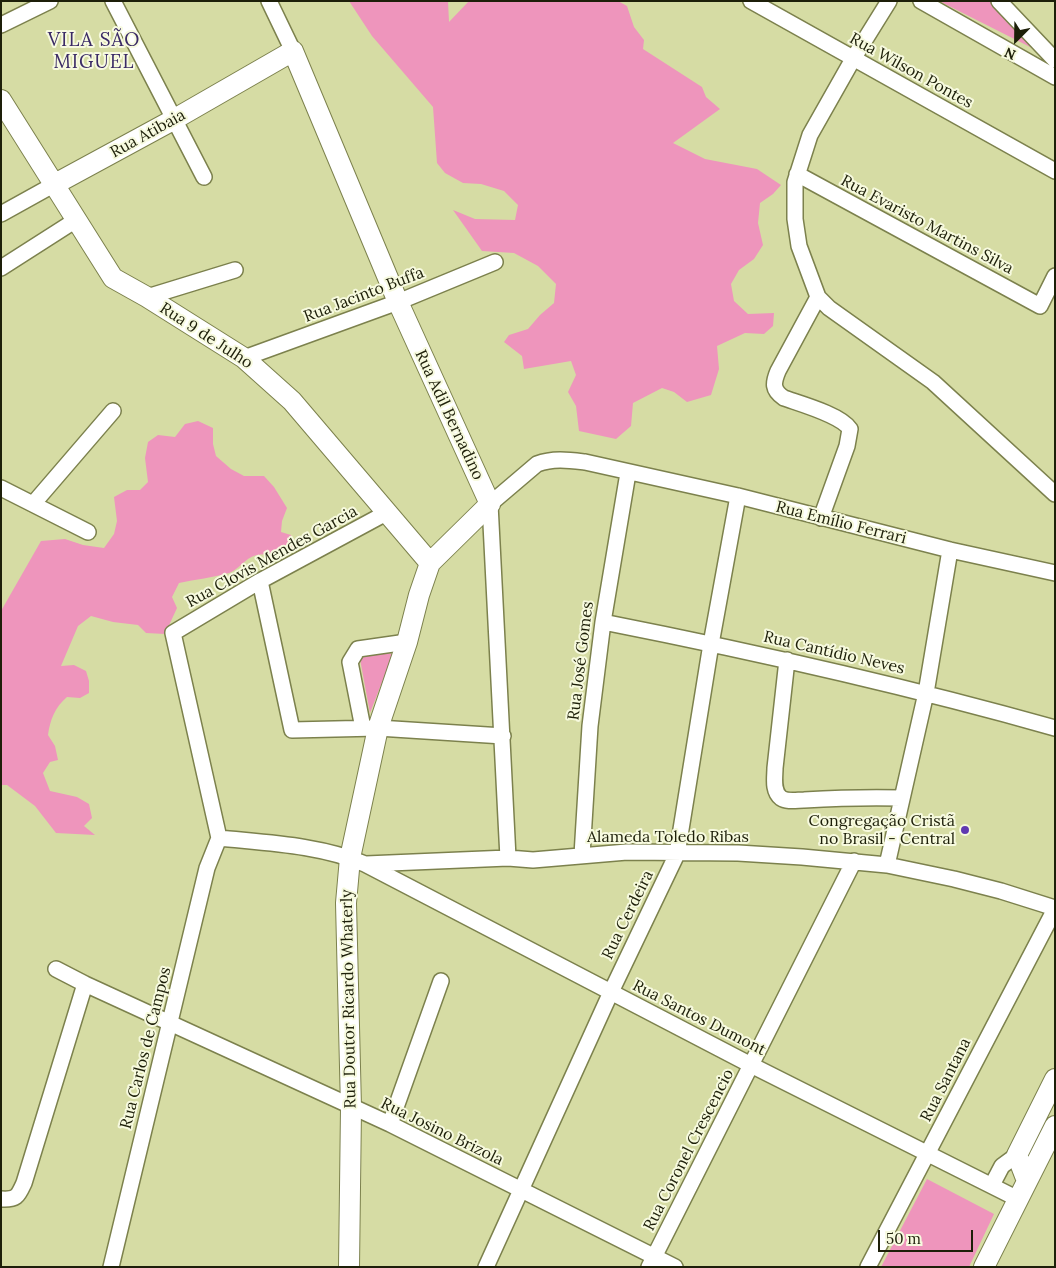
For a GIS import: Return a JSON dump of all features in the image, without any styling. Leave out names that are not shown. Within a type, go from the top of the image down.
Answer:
[{"type":"main road","name":"Rua Atibaia","points":[[55,184],[173,120],[293,51]]},
{"type":"main road","name":"Rua Adil Bernadino","points":[[293,51],[398,302],[490,504]]},
{"type":"main road","name":"Rua 9 de Julho","points":[[1,100],[113,278],[147,297],[244,358],[292,401],[430,563]]},
{"type":"main road","points":[[430,563],[490,504]]},
{"type":"main road","name":"Rua Doutor Ricardo Whaterly","points":[[349,1267],[351,1108],[346,903],[357,861],[370,728],[406,642],[430,563]]},
{"type":"main road","points":[[1028,1180],[1016,1154],[1055,1080]]},
{"type":"main road","points":[[984,1267],[1055,1126]]},
{"type":"street","points":[[1,25],[50,1]]},
{"type":"street","points":[[113,1],[204,178]]},
{"type":"street","name":"Rua Adil Bernadino","points":[[269,1],[293,51]]},
{"type":"street","name":"Rua Wilson Pontes","points":[[751,1],[1055,172]]},
{"type":"street","points":[[889,1],[853,59],[810,135],[795,182],[795,219],[799,246],[818,297],[829,308],[933,382],[1055,494]]},
{"type":"street","points":[[921,1],[1055,77]]},
{"type":"street","points":[[999,1],[1055,60]]},
{"type":"street","name":"Rua Evaristo Martins Silva","points":[[797,174],[1040,306],[1055,276]]},
{"type":"street","name":"Rua Atibaia","points":[[1,214],[55,184]]},
{"type":"street","points":[[1,268],[76,220]]},
{"type":"street","name":"Rua Jacinto Buffa","points":[[244,358],[398,302],[496,262]]},
{"type":"street","points":[[147,297],[235,270]]},
{"type":"street","points":[[818,297],[778,371],[774,388],[784,398],[837,419],[846,424],[850,429],[847,446],[821,518]]},
{"type":"street","points":[[33,504],[113,411]]},
{"type":"street","name":"Rua Emílio Ferrari","points":[[490,504],[537,464],[547,460],[584,462],[738,496],[950,550],[1055,573]]},
{"type":"street","name":"Rua José Gomes","points":[[582,855],[590,726],[603,622],[628,473]]},
{"type":"street","points":[[1,488],[88,532]]},
{"type":"street","name":"Rua Cerdeira","points":[[486,1267],[611,992],[677,854],[711,644],[738,496]]},
{"type":"street","name":"Rua Adil Bernadino","points":[[490,504],[508,858]]},
{"type":"street","name":"Rua Clovis Mendes Garcia","points":[[218,838],[173,633],[260,582],[388,512]]},
{"type":"street","points":[[887,865],[926,693],[950,550]]},
{"type":"street","points":[[260,582],[292,730],[370,728],[503,736]]},
{"type":"street","name":"Rua Cantídio Neves","points":[[603,622],[787,660],[926,693],[1055,728]]},
{"type":"street","points":[[370,728],[350,662],[358,649],[406,642]]},
{"type":"street","points":[[787,660],[775,768],[774,785],[776,793],[785,800],[848,797],[902,798]]},
{"type":"street","name":"Alameda Toledo Ribas","points":[[218,838],[303,848],[357,861],[508,858],[532,860],[627,852],[677,854],[738,853],[854,861],[887,865],[992,888],[1055,909]]},
{"type":"street","name":"Rua Carlos de Campos","points":[[111,1267],[208,868],[218,838]]},
{"type":"street","name":"Rua Santos Dumont","points":[[357,861],[751,1065],[1018,1198]]},
{"type":"street","name":"Rua Coronel Crescencio","points":[[652,1262],[854,861]]},
{"type":"street","name":"Rua Santana","points":[[868,1267],[1055,909]]},
{"type":"street","name":"Rua Josino Brizola","points":[[56,969],[351,1108],[390,1124],[520,1190],[652,1262],[675,1267]]},
{"type":"street","points":[[390,1124],[440,981]]},
{"type":"street","points":[[1,1199],[11,1200],[18,1196],[24,1183],[85,984]]},
{"type":"street","points":[[992,1185],[1002,1166],[1016,1154]]},
{"type":"shaded area","points":[[349,1],[448,1],[449,22],[469,1],[618,1],[627,6],[634,27],[644,40],[643,49],[702,87],[706,97],[720,109],[673,143],[705,159],[757,169],[781,185],[773,194],[760,203],[758,223],[763,245],[754,259],[739,270],[731,284],[734,301],[748,314],[774,313],[773,326],[764,334],[745,333],[717,346],[719,369],[711,395],[687,402],[674,392],[662,388],[633,403],[631,426],[616,439],[579,431],[576,406],[568,392],[576,375],[571,361],[524,369],[522,356],[504,342],[509,335],[528,329],[554,303],[556,284],[538,266],[514,253],[482,251],[453,210],[475,219],[515,220],[518,205],[504,191],[481,184],[463,183],[445,173],[437,163],[433,107],[372,36]]},
{"type":"shaded area","points":[[939,1],[992,1],[1042,53]]},
{"type":"shaded area","points":[[198,421],[213,428],[213,444],[216,456],[231,469],[244,476],[264,476],[274,487],[287,508],[282,521],[281,532],[291,535],[294,549],[282,557],[269,554],[256,555],[229,573],[179,583],[172,597],[177,608],[165,634],[146,633],[138,625],[113,622],[91,616],[78,626],[61,666],[74,665],[86,671],[89,681],[89,693],[80,698],[67,697],[56,709],[48,735],[55,746],[58,760],[50,762],[43,773],[50,791],[77,797],[89,804],[92,818],[84,826],[95,835],[56,833],[35,806],[7,785],[1,785],[1,611],[41,541],[65,539],[83,545],[104,548],[114,534],[117,521],[114,497],[127,490],[140,490],[148,482],[145,458],[148,442],[158,435],[175,437],[185,424]]},
{"type":"shaded area","points":[[379,652],[393,654],[370,713],[360,659],[367,654]]},
{"type":"shaded area","points":[[927,1179],[994,1214],[969,1267],[881,1267]]},
{"type":"place","name":"Congregação Cristã no Brasil - Central","points":[[965,830]]},
{"type":"district","name":"VILA SÃO MIGUEL","points":[[94,52]]}]
